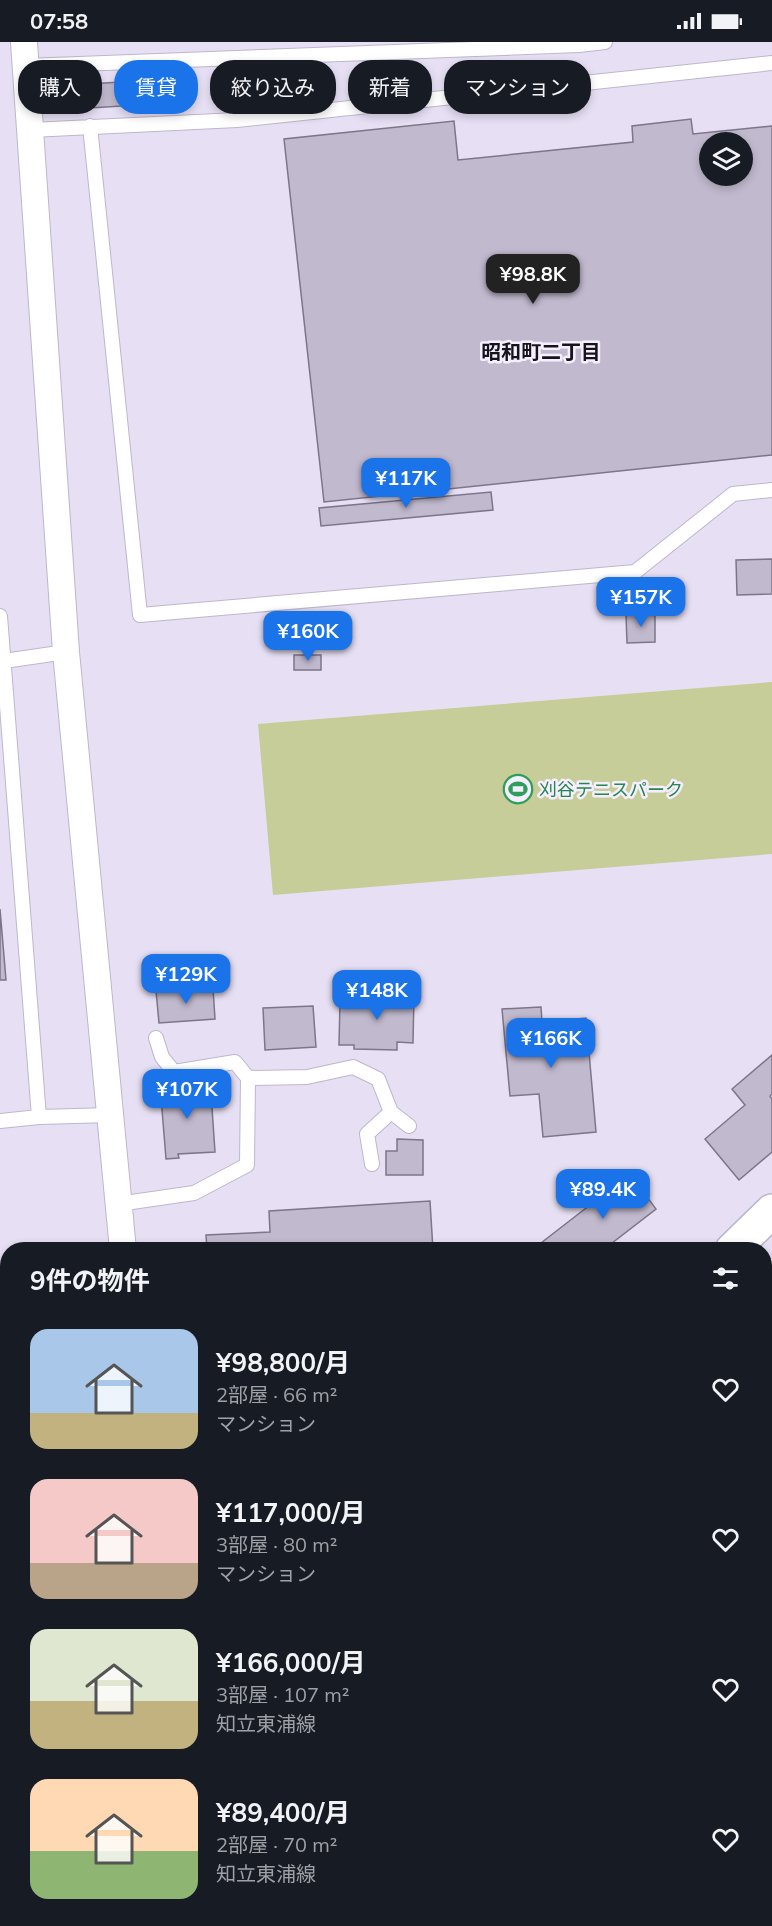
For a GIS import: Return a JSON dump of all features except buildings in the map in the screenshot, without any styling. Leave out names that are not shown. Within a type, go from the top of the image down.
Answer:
[{"type":"main road","points":[[740,1242],[772,1211]]},
{"type":"street","points":[[25,54],[66,652],[122,1242]]},
{"type":"lane","points":[[248,42],[249,57]]},
{"type":"lane","points":[[25,54],[249,57],[605,42]]},
{"type":"lane","points":[[31,129],[237,120],[772,63]]},
{"type":"lane","points":[[90,126],[140,615],[635,572],[733,494],[772,490]]},
{"type":"lane","points":[[0,616],[39,1117]]},
{"type":"lane","points":[[4,661],[66,652]]},
{"type":"lane","points":[[118,1204],[194,1193],[247,1165],[248,1078],[235,1062],[174,1072],[162,1057],[156,1038]]},
{"type":"lane","points":[[248,1078],[307,1077],[353,1067],[378,1079],[391,1112],[409,1126]]},
{"type":"lane","points":[[372,1164],[368,1134],[391,1112]]},
{"type":"lane","points":[[0,1121],[39,1117],[111,1115]]},
{"type":"green space","name":"刈谷テニスパーク","points":[[772,682],[772,854],[273,895],[258,724]]},
{"type":"place","name":"刈谷テニスパーク","points":[[518,789]]},
{"type":"district","name":"昭和町二丁目","points":[[541,351]]}]
